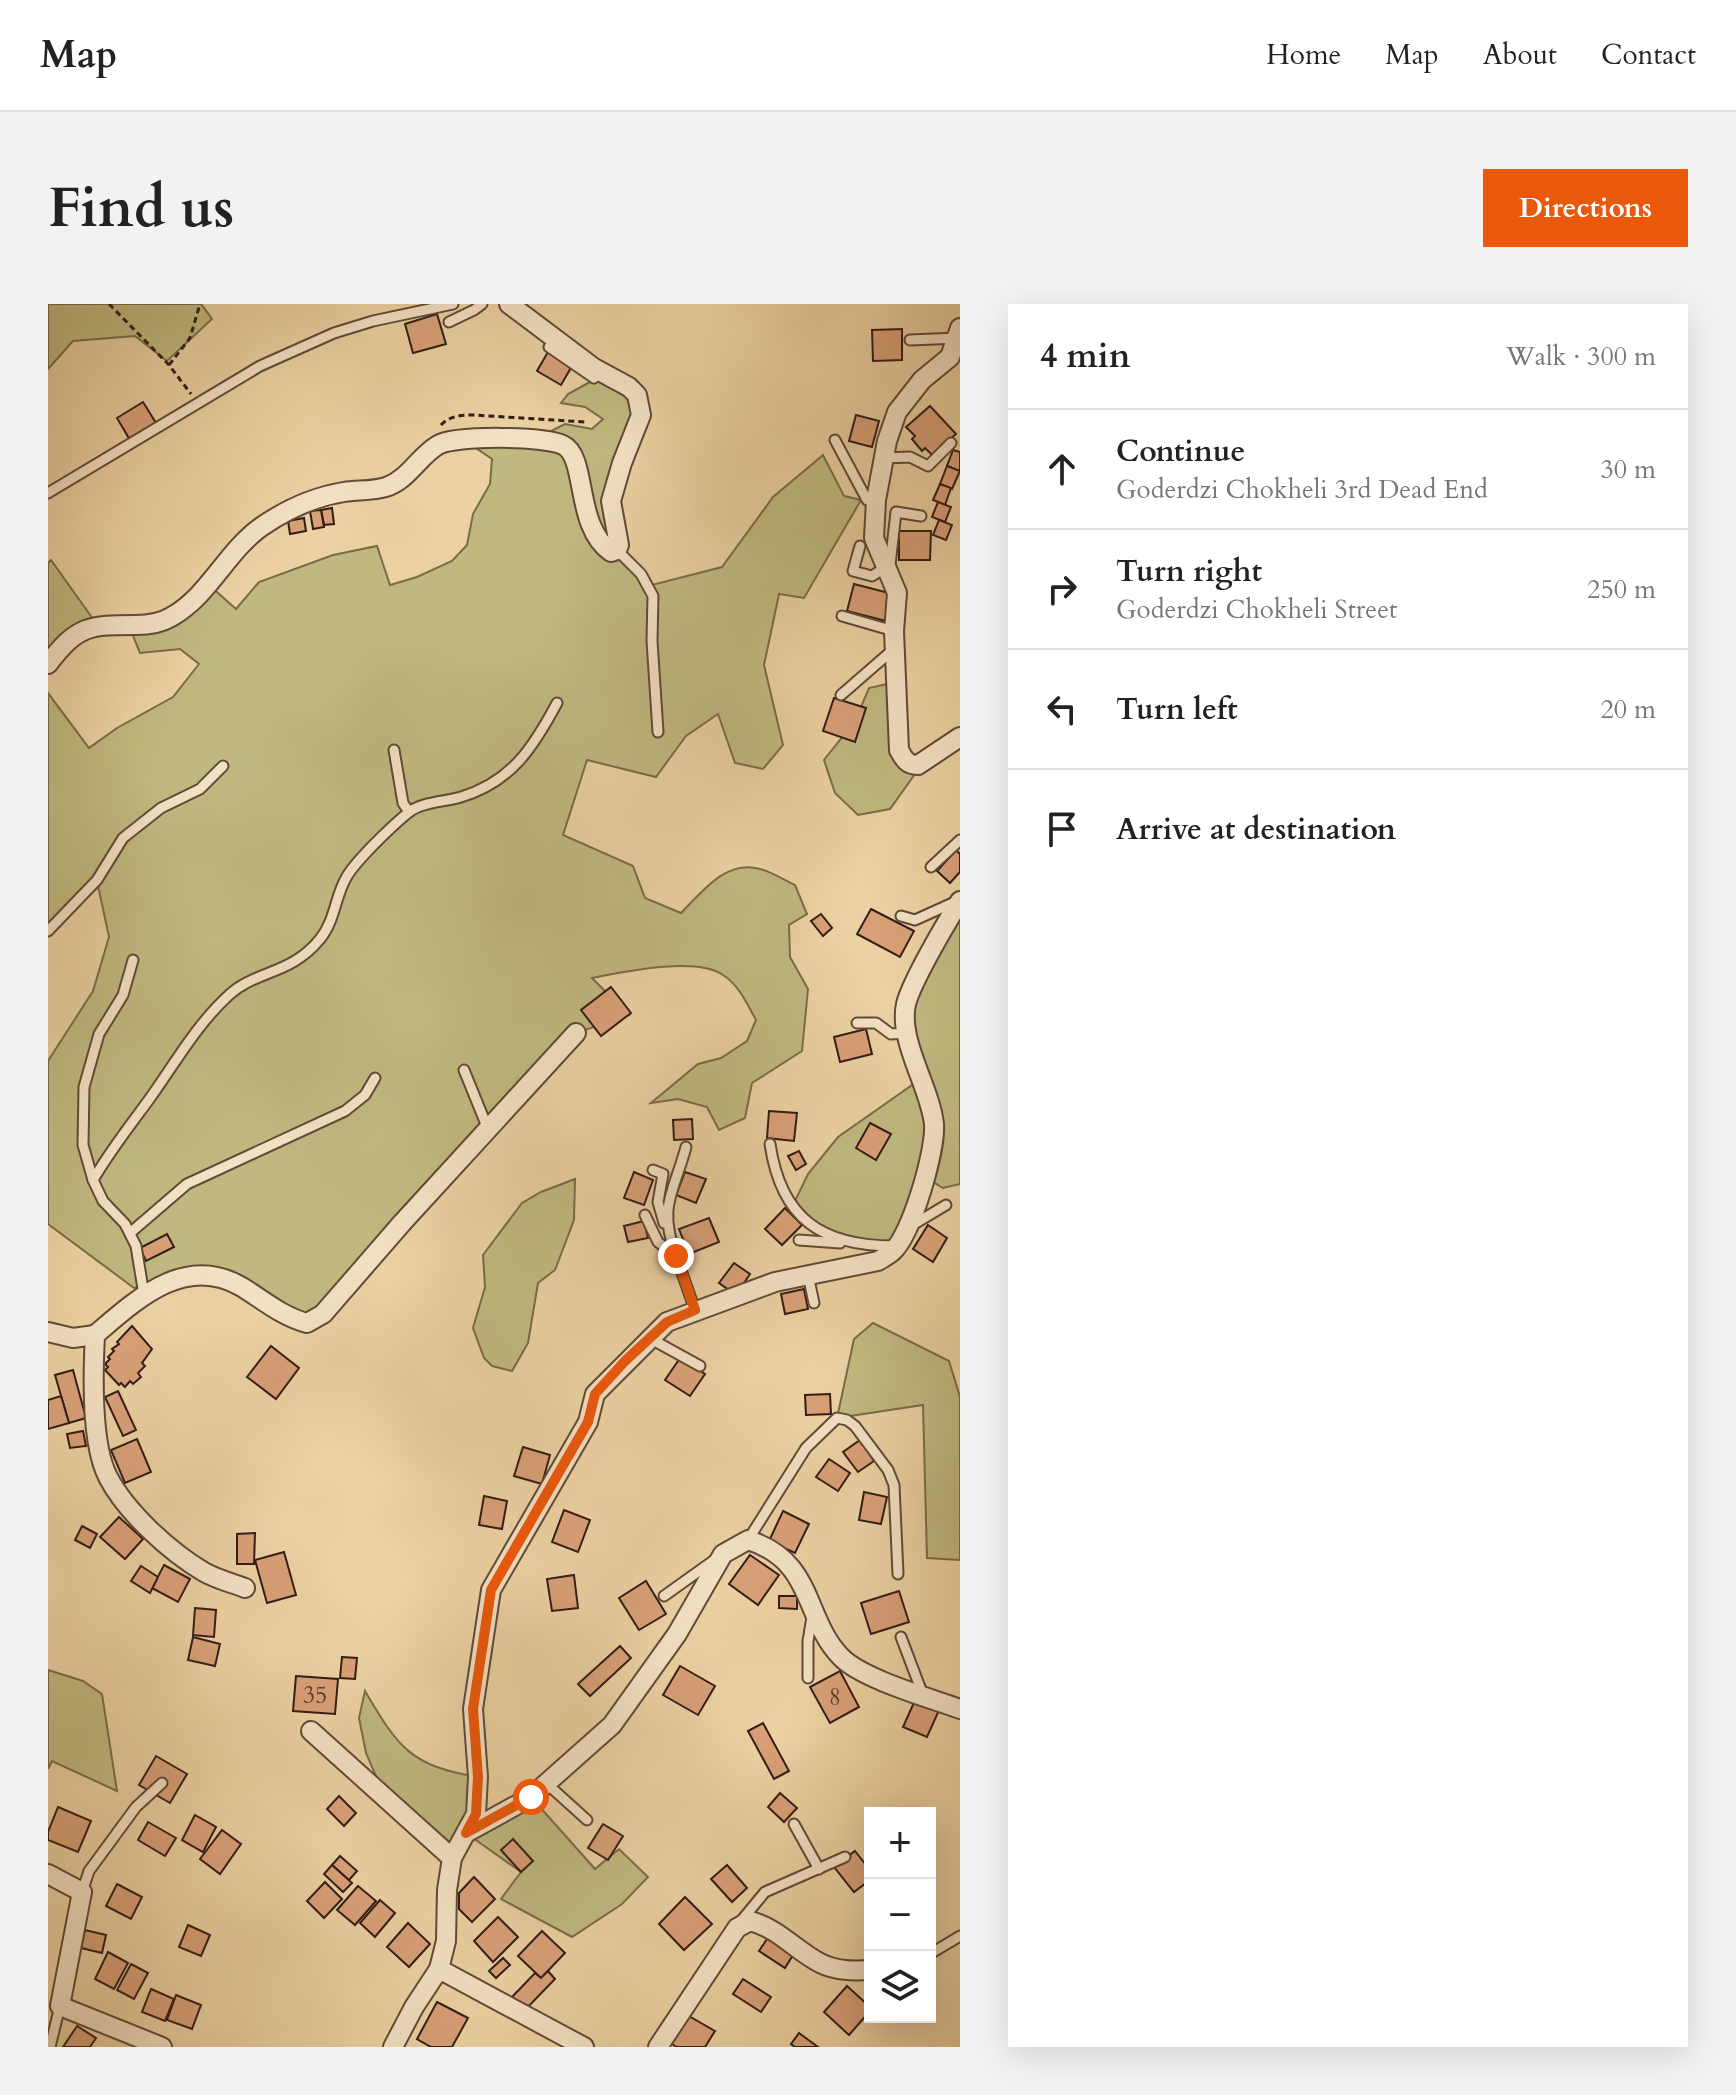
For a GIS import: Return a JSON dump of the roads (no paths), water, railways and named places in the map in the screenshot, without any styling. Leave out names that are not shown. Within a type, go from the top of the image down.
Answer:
[{"type":"street","points":[[48,664],[74,634],[87,627],[143,625],[160,623],[173,617],[262,527],[322,496],[394,484],[444,441],[460,438],[538,439],[562,444],[573,454],[592,531],[605,548],[611,552],[617,550],[619,545],[611,501],[641,415],[637,395],[509,304]]},
{"type":"street","points":[[959,333],[950,357],[922,380],[897,412],[887,441],[876,500],[874,538],[897,593],[894,640],[899,750],[905,761],[918,765],[960,737]]},
{"type":"street","points":[[393,2047],[439,1969],[446,1941],[447,1890],[452,1858],[476,1814],[478,1777],[473,1709],[491,1590],[588,1422],[595,1394],[667,1322],[775,1282],[878,1261],[898,1246],[909,1227],[929,1162],[934,1124],[908,1033],[906,1006],[912,988],[960,900]]},
{"type":"street","points":[[48,1332],[73,1338],[95,1335],[144,1295],[168,1282],[205,1274],[238,1285],[292,1319],[307,1323],[323,1314],[576,1033]]},
{"type":"street","points":[[95,1335],[93,1375],[97,1430],[107,1475],[133,1511],[165,1544],[205,1573],[245,1588]]},
{"type":"street","points":[[466,1833],[531,1797],[612,1725],[677,1634],[723,1554],[748,1540],[776,1553],[797,1575],[824,1632],[841,1657],[860,1671],[960,1709]]},
{"type":"street","points":[[311,1731],[452,1858]]},
{"type":"street","points":[[48,1874],[82,1892],[60,2006],[162,2047]]},
{"type":"street","points":[[658,2047],[737,1928],[750,1921],[766,1925],[821,1963],[850,1971],[864,1970]]},
{"type":"street","points":[[439,1969],[584,2047]]},
{"type":"lane","points":[[48,493],[260,366],[334,333],[453,304]]},
{"type":"lane","points":[[449,322],[482,304]]},
{"type":"lane","points":[[910,340],[959,333]]},
{"type":"lane","points":[[549,347],[594,378],[601,371]]},
{"type":"lane","points":[[835,440],[867,500],[876,500]]},
{"type":"lane","points":[[884,458],[910,457],[928,466],[951,443]]},
{"type":"lane","points":[[860,546],[853,571],[872,576],[887,570],[896,512],[921,516]]},
{"type":"lane","points":[[262,527],[281,526]]},
{"type":"lane","points":[[617,550],[641,574],[653,596],[652,641],[658,732]]},
{"type":"lane","points":[[841,695],[894,640],[842,616]]},
{"type":"lane","points":[[93,1180],[117,1140],[176,1058],[221,1003],[242,986],[292,964],[308,952],[322,937],[331,920],[346,878],[409,812],[483,790],[504,775],[523,758],[539,737],[557,703]]},
{"type":"lane","points":[[394,750],[403,803],[409,812]]},
{"type":"lane","points":[[48,931],[97,880],[123,838],[161,808],[200,789],[223,766]]},
{"type":"lane","points":[[931,867],[960,840]]},
{"type":"lane","points":[[901,916],[915,920],[960,900]]},
{"type":"lane","points":[[133,960],[123,995],[99,1034],[84,1087],[83,1145],[103,1201],[125,1224],[136,1246],[144,1295]]},
{"type":"lane","points":[[857,1023],[876,1023],[891,1034],[908,1033]]},
{"type":"lane","points":[[464,1070],[488,1129]]},
{"type":"lane","points":[[130,1233],[187,1184],[345,1111],[365,1095],[375,1078]]},
{"type":"lane","points":[[770,1144],[773,1166],[792,1205],[827,1236],[848,1243]]},
{"type":"lane","points":[[667,1231],[669,1198],[686,1147]]},
{"type":"lane","points":[[653,1170],[663,1174],[658,1202],[695,1310]]},
{"type":"lane","points":[[909,1227],[946,1205]]},
{"type":"lane","points":[[645,1215],[658,1242],[676,1256]]},
{"type":"lane","points":[[799,1240],[898,1246]]},
{"type":"lane","points":[[808,1275],[814,1303]]},
{"type":"lane","points":[[650,1338],[700,1366]]},
{"type":"lane","points":[[748,1540],[806,1448],[837,1418],[847,1420],[888,1470],[894,1485],[898,1574]]},
{"type":"lane","points":[[664,1596],[723,1554]]},
{"type":"lane","points":[[808,1678],[808,1641],[814,1606]]},
{"type":"lane","points":[[901,1637],[923,1695]]},
{"type":"lane","points":[[82,1892],[89,1871],[136,1807],[162,1783]]},
{"type":"lane","points":[[546,1783],[587,1820]]},
{"type":"lane","points":[[794,1824],[819,1869]]},
{"type":"lane","points":[[737,1928],[765,1892],[845,1857]]},
{"type":"lane","points":[[935,1951],[960,1936]]},
{"type":"lane","points":[[49,2047],[60,2006]]}]
